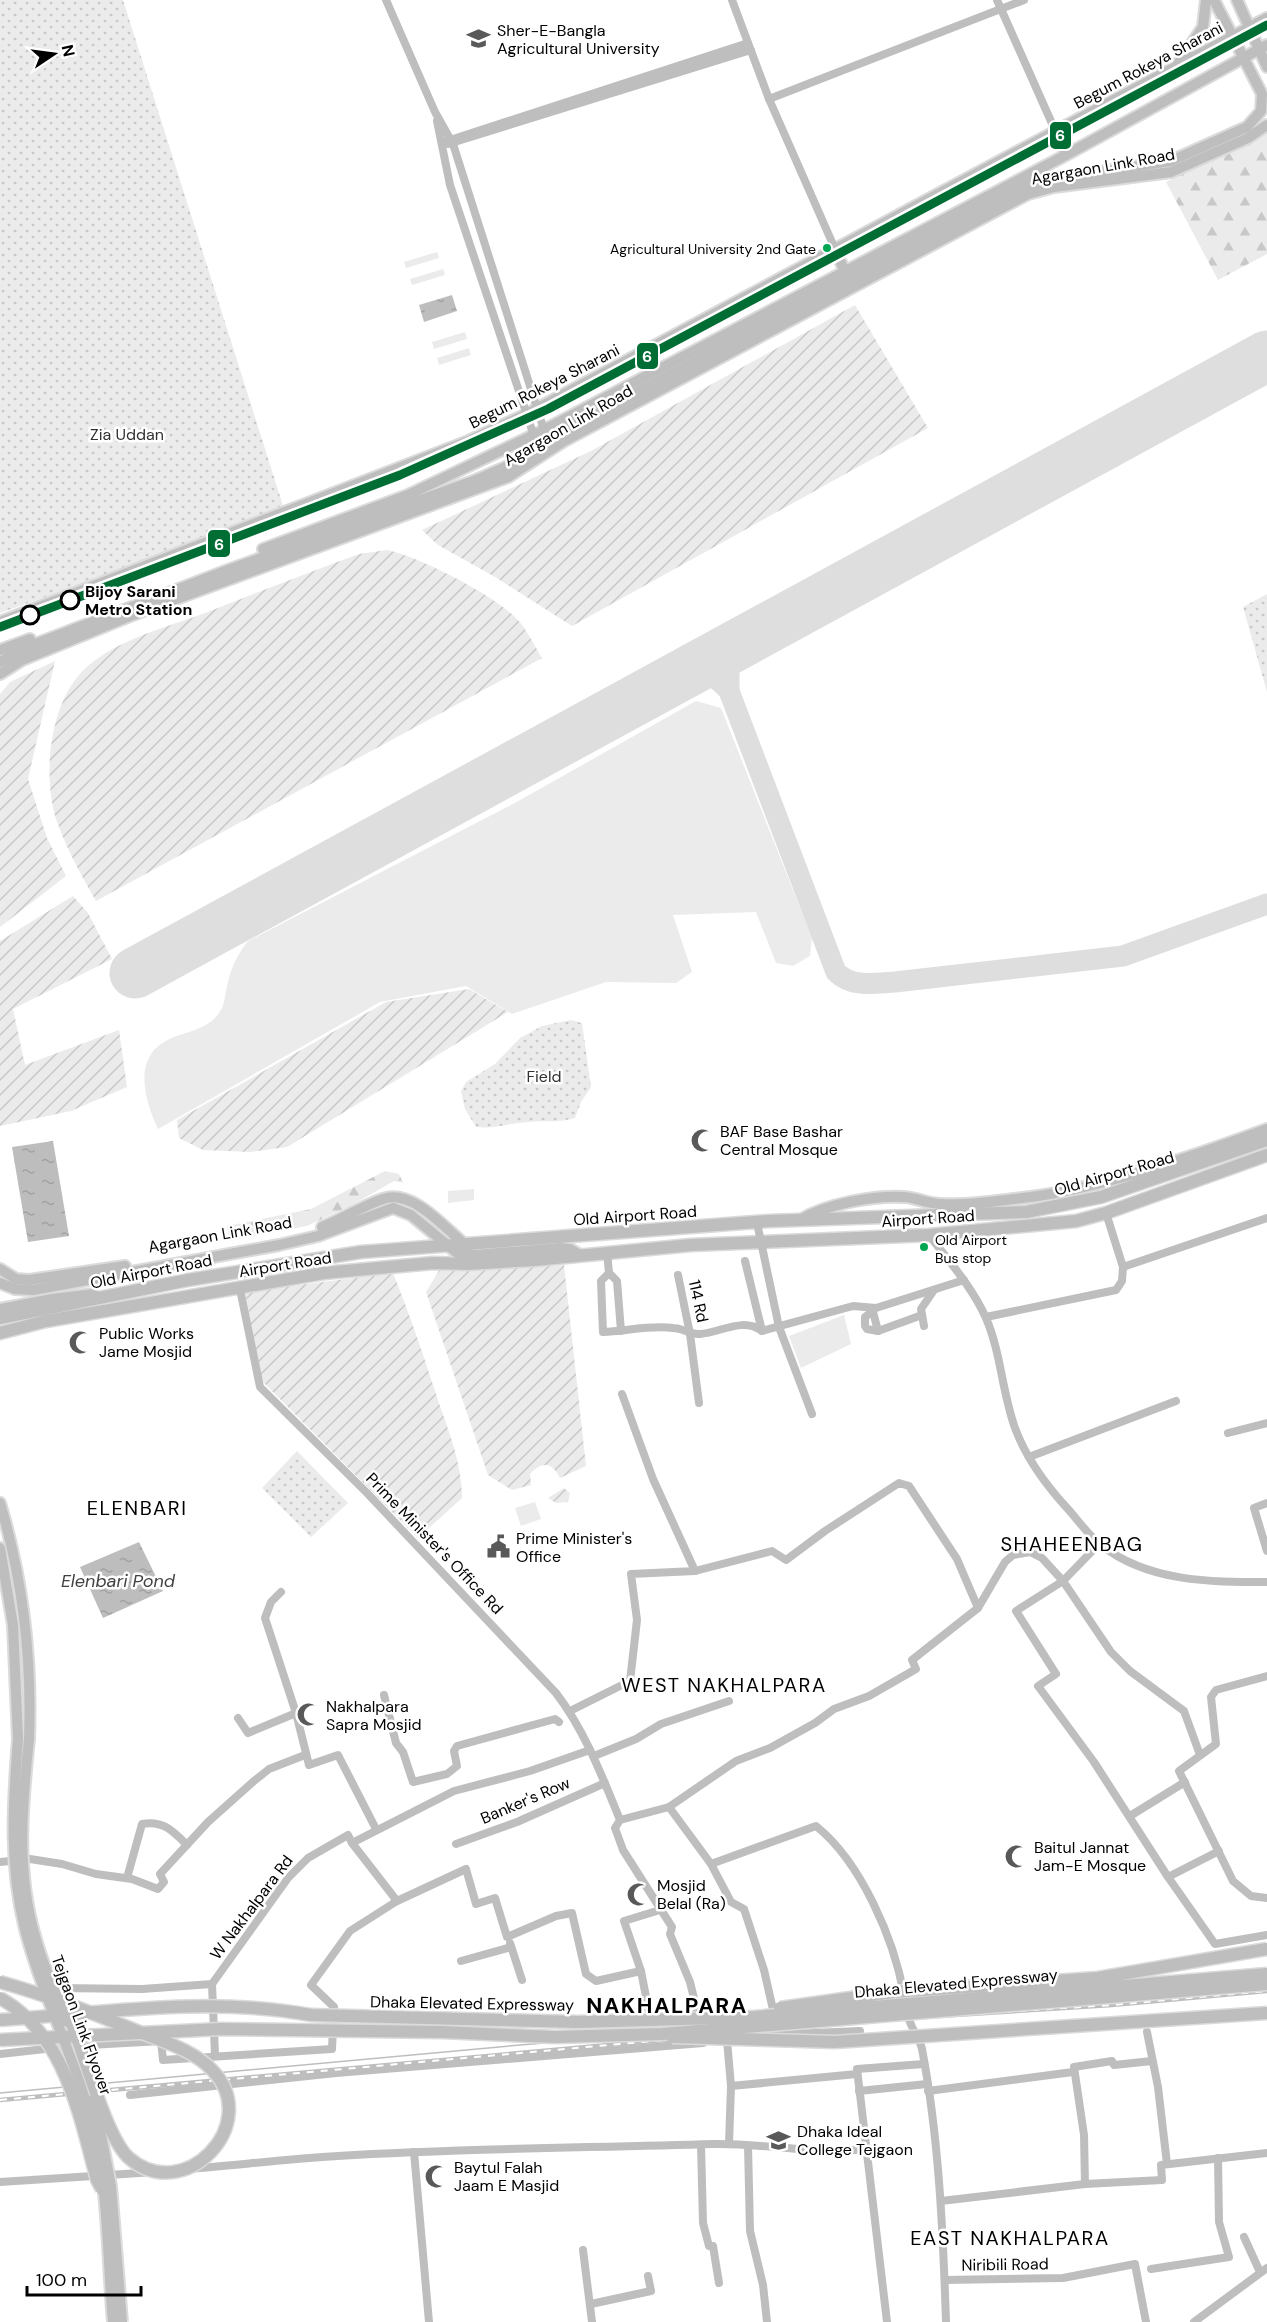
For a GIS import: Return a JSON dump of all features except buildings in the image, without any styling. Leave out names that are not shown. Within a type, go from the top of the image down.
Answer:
[{"type":"highway","name":"Old Airport Road","points":[[0,1318],[118,1293],[350,1254],[463,1243],[763,1222],[991,1215],[1069,1205],[1154,1180],[1267,1140]]},
{"type":"highway","name":"Airport Road","points":[[0,1333],[46,1321],[324,1273],[433,1263],[468,1264],[691,1245],[929,1235],[1035,1226],[1106,1213],[1267,1155]]},
{"type":"highway","points":[[763,1222],[766,1243]]},
{"type":"highway","points":[[433,1263],[438,1245]]},
{"type":"highway","points":[[399,1249],[400,1266]]},
{"type":"highway","points":[[754,2017],[783,2007],[856,1996],[1098,1978],[1267,1949]]},
{"type":"highway","name":"Dhaka Elevated Expressway","points":[[0,2020],[208,2007],[270,2010],[311,2015],[545,2022],[754,2017],[1267,1973]]},
{"type":"highway","points":[[0,1982],[37,1992],[59,2000],[70,2004],[168,2044],[207,2065],[221,2081],[228,2116],[223,2137],[212,2153],[196,2166],[169,2173],[140,2165],[122,2151],[112,2136],[73,2025],[63,2004],[59,1999],[56,1990]]},
{"type":"highway","name":"Dhaka Elevated Expressway","points":[[0,2040],[221,2029],[432,2032],[555,2037],[662,2034],[1267,1984]]},
{"type":"highway","points":[[0,1998],[29,2017],[54,2052],[75,2104],[97,2180],[102,2189]]},
{"type":"highway","points":[[662,2034],[692,2040],[835,2042],[1267,2013]]},
{"type":"main road","points":[[1174,69],[1203,27],[1206,0]]},
{"type":"main road","points":[[1214,0],[1242,58]]},
{"type":"main road","points":[[1237,0],[1250,28],[1263,47],[1267,67]]},
{"type":"main road","name":"Begum Rokeya Sharani","points":[[0,622],[466,442],[527,414],[1267,18]]},
{"type":"main road","points":[[0,650],[408,495],[534,436],[1066,155],[1263,47]]},
{"type":"main road","name":"Agargaon Link Road","points":[[0,662],[25,648],[427,496],[462,486],[526,458],[567,430],[1034,182],[1171,161],[1247,127],[1261,111],[1263,100],[1259,87],[1242,58]]},
{"type":"main road","name":"Agargaon Link Road","points":[[0,674],[22,660],[130,616],[508,477],[564,441],[1028,194],[1054,187],[1171,172],[1248,138],[1267,124]]},
{"type":"main road","points":[[835,249],[845,272]]},
{"type":"main road","points":[[427,496],[529,451],[535,446],[534,436]]},
{"type":"main road","points":[[799,1220],[814,1211],[833,1206],[894,1197],[939,1204],[1033,1196],[1138,1171],[1267,1129]]},
{"type":"main road","name":"Agargaon Link Road","points":[[0,1269],[16,1279],[29,1280],[279,1240],[330,1224],[391,1197],[408,1201],[418,1207],[463,1243]]},
{"type":"main road","name":"Agargaon Link Road","points":[[0,1283],[15,1289],[33,1290],[279,1245],[318,1236],[393,1208],[411,1215],[438,1245]]},
{"type":"main road","name":"Airport Road","points":[[438,1245],[464,1255],[560,1248],[570,1249],[580,1255]]},
{"type":"main road","points":[[0,1309],[52,1299],[118,1293]]},
{"type":"main road","points":[[0,1503],[17,1565],[28,1660],[23,1739]]},
{"type":"main road","points":[[0,1548],[23,1739]]},
{"type":"main road","points":[[2,1568],[17,1565]]},
{"type":"main road","name":"Tejgaon Link Flyover","points":[[23,1739],[23,1875],[34,1934],[84,2066],[102,2132],[111,2186],[122,2322]]},
{"type":"main road","name":"Tejgaon Link Flyover","points":[[23,1739],[13,1837],[18,1896],[33,1959],[88,2108],[98,2146],[113,2322]]},
{"type":"street","points":[[386,0],[446,142],[460,168],[539,408],[544,430]]},
{"type":"street","points":[[732,0],[769,99],[835,249]]},
{"type":"street","points":[[997,0],[1066,155]]},
{"type":"street","points":[[769,99],[1024,0]]},
{"type":"street","points":[[446,142],[750,46]]},
{"type":"street","points":[[446,142],[446,173],[534,436]]},
{"type":"street","points":[[446,173],[460,168]]},
{"type":"street","points":[[476,264],[489,260]]},
{"type":"street","points":[[509,361],[521,357]]},
{"type":"street","points":[[986,1317],[1116,1290],[1122,1281],[1123,1267],[1106,1213]]},
{"type":"street","points":[[1123,1267],[1267,1218]]},
{"type":"street","points":[[929,1235],[964,1280],[986,1317],[1002,1366],[1015,1428],[1029,1456],[1047,1486],[1099,1544],[1123,1560],[1187,1579],[1267,1582]]},
{"type":"street","points":[[766,1243],[779,1327],[812,1414]]},
{"type":"street","points":[[607,1252],[609,1274],[617,1281],[621,1331]]},
{"type":"street","points":[[746,1261],[762,1331]]},
{"type":"street","points":[[609,1274],[601,1281],[603,1332],[675,1327],[690,1334],[699,1335],[744,1324],[754,1325],[762,1331]]},
{"type":"street","name":"114 Rd","points":[[678,1275],[690,1334],[699,1403]]},
{"type":"street","points":[[762,1331],[853,1306],[872,1309],[964,1280]]},
{"type":"street","name":"Prime Minister's Office Rd","points":[[240,1289],[260,1387],[541,1674],[570,1711],[592,1753],[620,1820],[615,1828],[623,1850],[660,1910]]},
{"type":"street","points":[[924,1326],[921,1309],[934,1290]]},
{"type":"street","points":[[872,1309],[878,1331],[922,1315]]},
{"type":"street","points":[[622,1394],[653,1479],[695,1571]]},
{"type":"street","points":[[1029,1456],[1176,1401]]},
{"type":"street","points":[[1228,1433],[1267,1423]]},
{"type":"street","points":[[570,1711],[630,1681],[637,1620],[632,1574],[695,1571],[772,1551],[786,1560],[825,1531],[899,1484],[909,1486],[957,1559],[978,1608]]},
{"type":"street","points":[[1267,1503],[1254,1508],[1267,1551]]},
{"type":"street","points":[[1099,1544],[1063,1581],[1016,1611],[1056,1674],[1038,1686],[1130,1816],[1168,1877],[1215,1944],[1267,1935]]},
{"type":"street","points":[[620,1820],[669,1807],[735,1761],[770,1748],[815,1723],[834,1709],[869,1696],[916,1669],[912,1660],[978,1608],[1005,1562],[1013,1555],[1030,1552],[1042,1558],[1063,1581],[1111,1652],[1130,1671],[1184,1711],[1200,1755]]},
{"type":"street","points":[[281,1592],[271,1602],[265,1618],[296,1713],[309,1765],[338,1755],[376,1829]]},
{"type":"street","points":[[1267,1676],[1216,1690],[1210,1697],[1216,1744],[1179,1771],[1233,1881],[1251,1896],[1267,1898]]},
{"type":"street","points":[[384,1695],[396,1743],[403,1752],[413,1782],[447,1774],[457,1766],[454,1751],[457,1746],[555,1719],[559,1722]]},
{"type":"street","name":"W Nakhalpara Rd","points":[[56,1990],[142,1989],[212,1984],[277,1892],[308,1858],[348,1835],[352,1843],[454,1791],[636,1739],[661,1724],[729,1701]]},
{"type":"street","points":[[238,1718],[248,1733],[296,1713]]},
{"type":"street","points":[[0,1862],[30,1859],[62,1864],[96,1874],[127,1878],[158,1889],[164,1882],[159,1874],[208,1822],[269,1769],[305,1755]]},
{"type":"street","points":[[1130,1816],[1185,1782]]},
{"type":"street","name":"Banker's Row","points":[[456,1844],[517,1822],[605,1783]]},
{"type":"street","points":[[669,1807],[711,1864],[731,1902],[744,1909],[764,1970],[774,2014]]},
{"type":"street","points":[[127,1878],[142,1824],[153,1822],[168,1827],[187,1845]]},
{"type":"street","points":[[711,1864],[816,1826],[831,1838],[845,1855],[884,1926],[895,1957],[908,2018],[922,2047],[941,2201],[946,2322]]},
{"type":"street","points":[[352,1843],[397,1901]]},
{"type":"street","points":[[1168,1877],[1219,1851]]},
{"type":"street","points":[[18,1862],[36,1954],[72,2046]]},
{"type":"street","points":[[0,2054],[72,2046],[161,2041],[163,2060],[332,2049],[334,2007],[311,1985],[350,1931],[397,1901],[466,1869],[476,1904],[495,1898],[522,1980]]},
{"type":"street","points":[[654,2046],[640,1971],[624,1921],[660,1910],[667,1915],[672,1927],[670,1934],[690,1982],[704,2043]]},
{"type":"street","points":[[507,1937],[556,1916],[572,1913],[586,1974],[596,1981],[640,1971]]},
{"type":"street","points":[[461,1960],[511,1947]]},
{"type":"street","points":[[699,2020],[1097,1990],[1267,1973]]},
{"type":"street","points":[[212,1984],[216,2055]]},
{"type":"street","points":[[1079,2026],[1267,2008]]},
{"type":"street","points":[[130,2095],[336,2073],[704,2043],[809,2031],[860,2031]]},
{"type":"street","points":[[1147,2032],[1158,2087],[1167,2164]]},
{"type":"street","points":[[727,2040],[731,2086],[729,2144]]},
{"type":"street","points":[[1085,2184],[1084,2135],[1074,2067],[1112,2061],[1114,2065],[1152,2061]]},
{"type":"street","points":[[887,2322],[857,2074],[858,2068],[924,2064]]},
{"type":"street","points":[[859,2091],[927,2088],[1073,2072]]},
{"type":"street","points":[[731,2086],[857,2074]]},
{"type":"street","points":[[0,2182],[120,2176],[336,2156],[525,2147],[560,2150],[729,2144],[844,2152],[867,2149]]},
{"type":"street","points":[[701,2145],[703,2223],[709,2246],[713,2246],[719,2283]]},
{"type":"street","points":[[748,2146],[750,2231],[761,2273],[767,2322]]},
{"type":"street","points":[[414,2152],[429,2322]]},
{"type":"street","points":[[941,2201],[1085,2184],[1162,2180],[1161,2165],[1267,2153]]},
{"type":"street","points":[[1151,2269],[1229,2257],[1219,2222],[1218,2158]]},
{"type":"street","points":[[1194,2322],[1264,2270],[1244,2237]]},
{"type":"street","points":[[583,2250],[592,2322]]},
{"type":"street","name":"Niribili Road","points":[[945,2280],[1063,2278],[1135,2264],[1146,2322]]},
{"type":"street","points":[[591,2304],[651,2291],[648,2276]]},
{"type":"green space","name":"Zia Uddan","points":[[0,0],[123,0],[285,512],[0,613]]},
{"type":"green space","points":[[1267,132],[1267,254],[1218,280],[1166,182]]},
{"type":"green space","points":[[437,252],[439,258],[406,268],[404,262]]},
{"type":"green space","points":[[443,269],[445,275],[412,285],[410,279]]},
{"type":"green space","points":[[855,305],[928,428],[572,626],[495,577],[438,545],[422,530],[591,451]]},
{"type":"green space","points":[[465,332],[467,339],[434,349],[432,342]]},
{"type":"green space","points":[[469,348],[471,355],[439,365],[437,358]]},
{"type":"green space","points":[[387,550],[418,560],[492,599],[517,619],[542,658],[96,901],[60,830],[52,802],[50,783],[51,744],[55,725],[69,689],[79,675],[106,653],[138,637],[359,554]]},
{"type":"green space","points":[[1267,594],[1267,692],[1243,607]]},
{"type":"green space","points":[[55,661],[28,779],[47,838],[66,876],[0,927],[0,694],[10,682]]},
{"type":"green space","points":[[696,701],[721,708],[812,938],[810,956],[793,966],[776,963],[756,912],[673,915],[692,972],[676,983],[606,982],[512,1014],[466,986],[380,1002],[158,1129],[149,1107],[144,1083],[148,1060],[154,1050],[164,1042],[196,1030],[217,1016],[223,1006],[233,968],[248,941],[513,804]]},
{"type":"green space","points":[[73,896],[88,913],[112,959],[13,1009],[25,1065],[119,1030],[127,1087],[71,1111],[0,1126],[0,941]]},
{"type":"green space","points":[[469,989],[508,1012],[287,1147],[250,1152],[203,1150],[179,1138],[177,1120],[386,1002]]},
{"type":"green space","name":"Field","points":[[571,1020],[582,1023],[591,1087],[581,1102],[575,1118],[476,1127],[465,1109],[461,1091],[466,1082],[495,1064],[520,1038],[542,1026]]},
{"type":"green space","points":[[385,1171],[399,1174],[403,1183],[394,1181],[352,1205],[307,1226],[229,1241],[227,1226],[311,1209]]},
{"type":"green space","points":[[474,1189],[474,1200],[448,1203],[448,1191]]},
{"type":"green space","name":"Prime Minister's Office","points":[[564,1265],[586,1466],[560,1478],[554,1469],[543,1465],[530,1474],[531,1485],[512,1490],[488,1475],[426,1292],[440,1269]]},
{"type":"green space","points":[[393,1273],[417,1336],[460,1473],[462,1498],[418,1538],[262,1381],[245,1292]]},
{"type":"green space","points":[[844,1315],[851,1344],[801,1368],[789,1336]]},
{"type":"green space","points":[[297,1451],[348,1503],[311,1537],[262,1488]]},
{"type":"green space","points":[[564,1488],[570,1493],[568,1502],[556,1503],[548,1498]]},
{"type":"green space","points":[[535,1502],[541,1519],[521,1526],[515,1508]]},
{"type":"water","points":[[452,295],[457,311],[424,322],[419,305]]},
{"type":"water","points":[[53,1141],[69,1236],[28,1242],[12,1147]]},
{"type":"water","name":"Elenbari Pond","points":[[139,1542],[163,1591],[103,1618],[80,1567]]},
{"type":"taxiway","points":[[729,691],[729,667],[741,643]]},
{"type":"taxiway","points":[[689,671],[711,676],[729,691],[836,972],[849,980],[864,983],[895,982],[1123,956],[1267,904]]},
{"type":"runway","points":[[135,973],[1267,356]]},
{"type":"tram line","points":[[0,2093],[520,2045],[1267,1984]]},
{"type":"railway","points":[[0,2100],[908,2018],[1112,2005],[1267,1991]]},
{"type":"transit line","name":"6","points":[[0,627],[400,475],[548,409],[1267,25]]},
{"type":"place","name":"Sher-E-Bangla Agricultural University","points":[[479,39]]},
{"type":"place","name":"Agricultural University 2nd Gate","points":[[827,248]]},
{"type":"place","name":"Bijoy Sarani Metro Station","points":[[70,600]]},
{"type":"place","name":"BAF Base Bashar Central Mosque","points":[[702,1140]]},
{"type":"place","name":"Old Airport Bus stop","points":[[924,1247]]},
{"type":"place","name":"Public Works Jame Mosjid","points":[[81,1342]]},
{"type":"place","name":"Prime Minister's Office","points":[[498,1547]]},
{"type":"place","name":"Nakhalpara Sapra Mosjid","points":[[308,1715]]},
{"type":"place","name":"Baitul Jannat Jam-E Mosque","points":[[1016,1856]]},
{"type":"place","name":"Mosjid Belal (Ra)","points":[[639,1894]]},
{"type":"place","name":"Dhaka Ideal College Tejgaon","points":[[779,2140]]},
{"type":"place","name":"Baytul Falah Jaam E Masjid","points":[[436,2176]]},
{"type":"district","name":"ELENBARI","points":[[137,1508]]},
{"type":"district","name":"SHAHEENBAG","points":[[1072,1544]]},
{"type":"district","name":"WEST NAKHALPARA","points":[[724,1685]]},
{"type":"district","name":"NAKHALPARA","points":[[667,2005]]},
{"type":"district","name":"EAST NAKHALPARA","points":[[1010,2238]]}]
